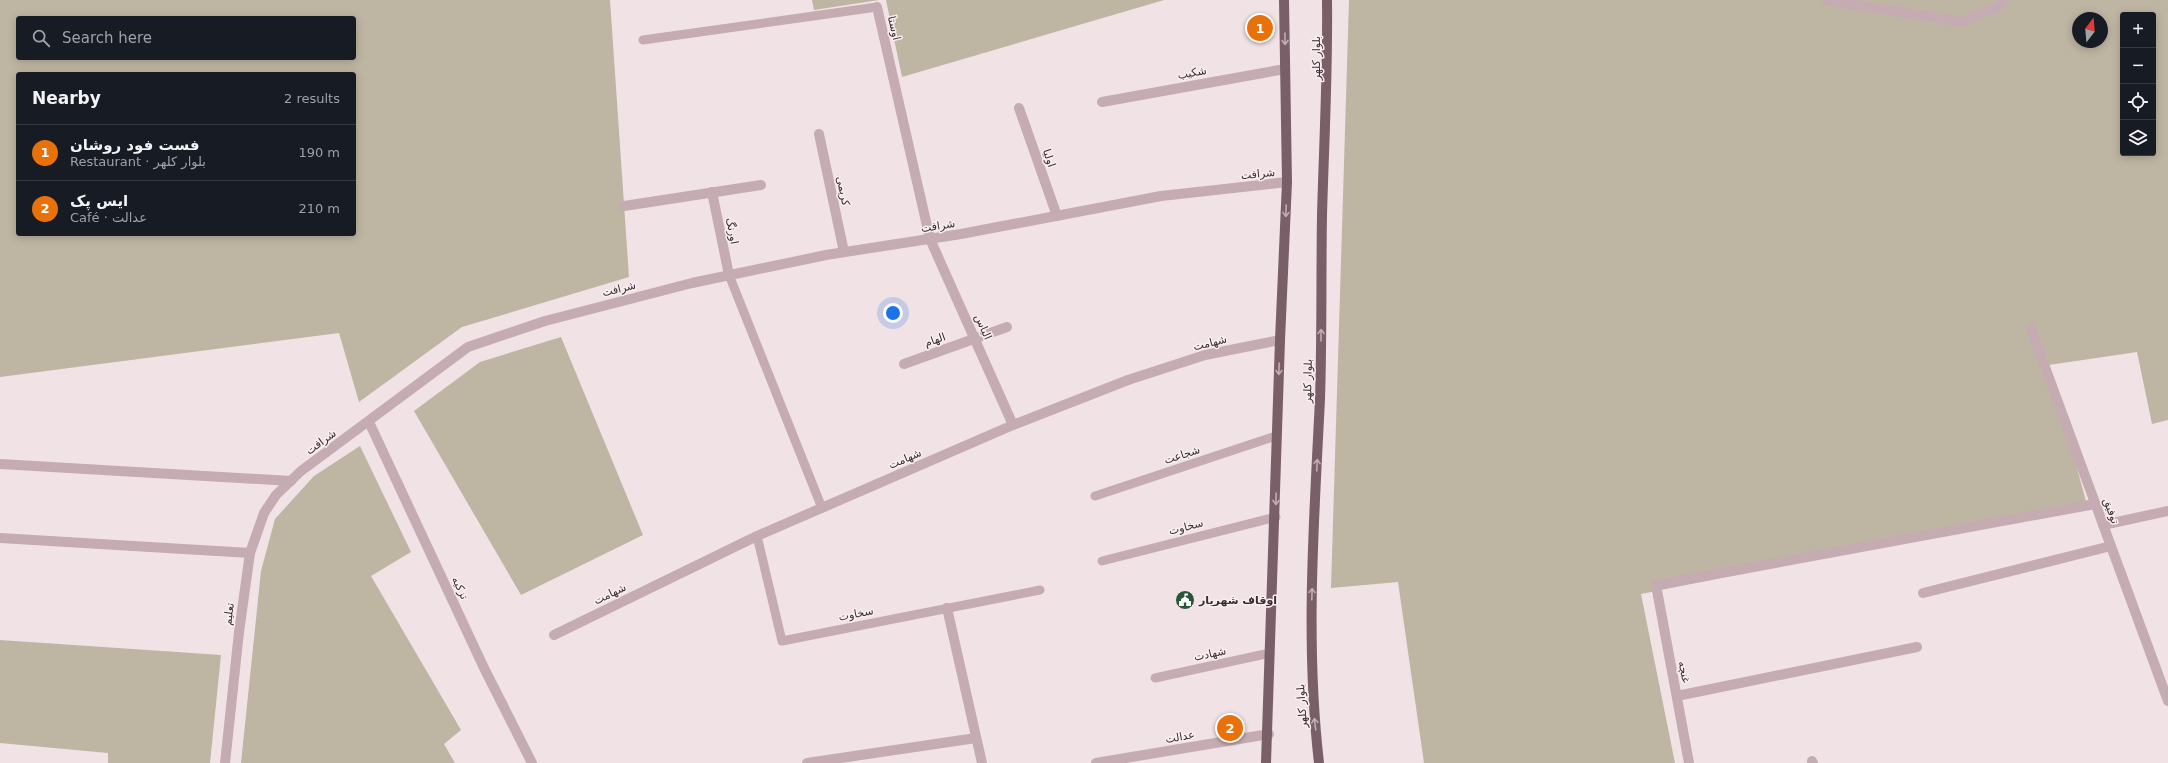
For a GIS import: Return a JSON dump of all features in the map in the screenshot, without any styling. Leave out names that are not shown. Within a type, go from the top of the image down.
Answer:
[{"type":"main road","points":[[1266,763],[1269,734],[1270,653],[1276,516],[1276,436],[1287,182],[1284,0]]},
{"type":"main road","name":"بلوار کلهر","points":[[1319,763],[1313,708],[1310,632],[1320,396],[1322,214],[1328,68],[1327,0]]},
{"type":"street","points":[[1826,0],[1962,22],[1997,7],[2004,0]]},
{"type":"street","name":"اوستا","points":[[877,7],[930,239]]},
{"type":"street","name":"شکیب","points":[[1102,102],[1285,69]]},
{"type":"street","name":"اولیا","points":[[1019,108],[1057,216]]},
{"type":"street","name":"کریمی","points":[[818,134],[844,252]]},
{"type":"street","name":"شرافت","points":[[291,481],[468,347],[545,321],[728,275],[844,252],[930,239],[1161,196],[1287,182]]},
{"type":"street","points":[[624,206],[761,185]]},
{"type":"street","name":"اورنگ","points":[[712,192],[728,275]]},
{"type":"street","name":"الیاس","points":[[930,239],[1013,425]]},
{"type":"street","name":"الهام","points":[[904,364],[1007,327]]},
{"type":"street","name":"توفیق","points":[[2031,329],[2168,701]]},
{"type":"street","name":"شهامت","points":[[554,635],[757,536],[1013,425],[1128,380],[1205,355],[1280,340]]},
{"type":"street","name":"تزکیه","points":[[369,422],[484,668],[532,763]]},
{"type":"street","points":[[0,464],[291,481]]},
{"type":"street","name":"تعلیم","points":[[225,763],[239,632],[250,553],[264,514],[276,495],[291,481]]},
{"type":"street","name":"غنچه","points":[[1689,763],[1656,585],[2095,504]]},
{"type":"street","points":[[2103,525],[2168,511]]},
{"type":"street","points":[[0,538],[250,553]]},
{"type":"street","points":[[1923,594],[2111,546]]},
{"type":"street","points":[[947,608],[982,763]]},
{"type":"street","points":[[1677,696],[1917,647]]},
{"type":"street","name":"عدالت","points":[[1096,763],[1269,734]]},
{"type":"street","points":[[807,763],[976,738]]},
{"type":"lane","name":"اوستا","points":[[643,40],[877,7]]},
{"type":"lane","points":[[728,275],[822,508]]},
{"type":"lane","name":"شجاعت","points":[[1095,496],[1276,436]]},
{"type":"lane","name":"سخاوت","points":[[1102,561],[1276,516]]},
{"type":"lane","name":"سخاوت","points":[[757,536],[782,641],[1040,590]]},
{"type":"lane","name":"شهادت","points":[[1155,678],[1270,653]]},
{"type":"shaded area","points":[[0,0],[610,0],[629,277],[462,327],[359,402],[339,333],[0,377]]},
{"type":"shaded area","points":[[812,0],[879,0],[814,10]]},
{"type":"shaded area","points":[[886,0],[1164,0],[902,77]]},
{"type":"shaded area","points":[[1349,0],[2168,0],[2168,420],[2152,424],[2137,352],[2049,365],[2087,505],[1641,594],[1675,763],[1424,763],[1398,582],[1331,588]]},
{"type":"shaded area","points":[[561,337],[643,535],[521,595],[414,411],[480,362]]},
{"type":"shaded area","points":[[360,446],[411,552],[371,576],[461,730],[444,744],[455,763],[241,763],[261,571],[275,519],[314,476]]},
{"type":"shaded area","points":[[0,640],[221,655],[210,763],[108,763],[108,753],[0,743]]},
{"type":"place","name":"فست فود روشان","points":[[1260,28]]},
{"type":"place","name":"اوقاف شهریار","points":[[1185,600]]},
{"type":"place","name":"ایس پک","points":[[1230,728]]}]
